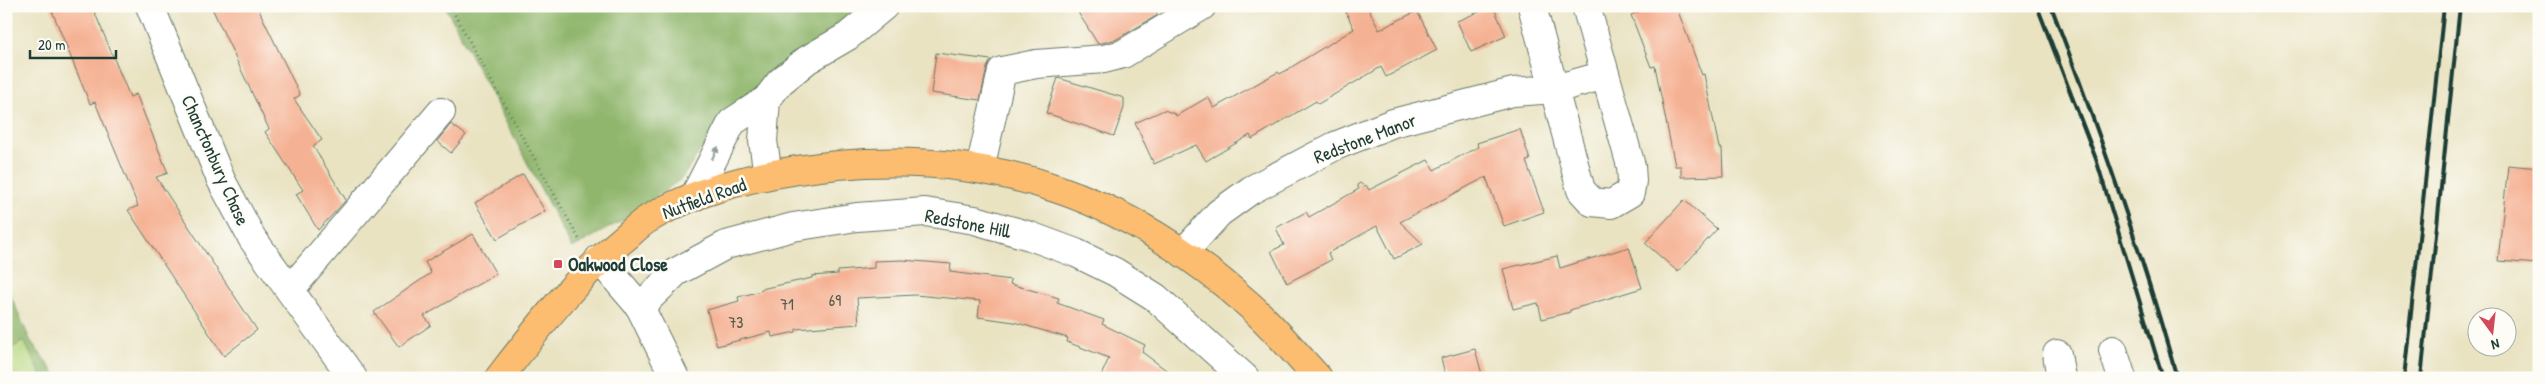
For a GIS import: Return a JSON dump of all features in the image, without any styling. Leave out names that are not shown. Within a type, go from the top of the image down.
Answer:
[{"type":"main road","points":[[768,175],[796,169],[884,161],[935,163],[980,169],[1056,187],[1096,202],[1183,253],[1249,305],[1318,378]]},
{"type":"main road","name":"Nutfield Road","points":[[499,378],[549,313],[599,259],[647,220],[694,197],[768,175]]},
{"type":"street","name":"Chanctonbury Chase","points":[[150,6],[221,180],[252,238],[353,378]]},
{"type":"street","points":[[694,197],[732,122],[766,100],[780,82],[807,60],[848,36],[884,6]]},
{"type":"street","points":[[980,169],[1002,71],[1036,64],[1104,59],[1123,54],[1202,6]]},
{"type":"street","points":[[1532,6],[1581,190],[1592,202],[1611,204],[1630,193],[1632,182],[1631,166],[1586,6]]},
{"type":"street","name":"Redstone Manor","points":[[1183,253],[1219,213],[1251,190],[1335,146],[1393,124],[1513,92],[1555,89],[1605,74]]},
{"type":"street","points":[[766,100],[763,141],[768,175]]},
{"type":"street","points":[[290,290],[441,112]]},
{"type":"street","name":"Redstone Hill","points":[[640,307],[676,272],[726,245],[793,227],[857,216],[925,212],[975,220],[1030,236],[1076,252],[1115,272],[1155,296],[1245,378]]},
{"type":"street","points":[[599,259],[640,307],[675,378]]},
{"type":"street","points":[[2113,350],[2122,378]]},
{"type":"path","points":[[450,6],[578,238]]},
{"type":"green space","points":[[445,6],[862,6],[819,46],[718,124],[682,178],[632,215],[572,248]]},
{"type":"green space","points":[[6,285],[30,340],[58,378],[43,378],[24,341],[6,351]]},
{"type":"green space","points":[[24,341],[43,378],[6,378],[6,351]]},
{"type":"building","points":[[50,6],[92,6],[130,97],[136,94],[168,173],[156,177],[257,330],[224,356],[128,210],[138,206],[95,102],[90,104]]},
{"type":"building","points":[[211,6],[257,6],[300,95],[294,99],[322,140],[313,146],[346,200],[318,230],[296,194],[303,190],[265,132],[269,129]]},
{"type":"building","points":[[1074,6],[1152,6],[1158,15],[1117,39],[1098,44]]},
{"type":"building","points":[[1343,6],[1367,6],[1379,30],[1417,11],[1437,50],[1386,77],[1381,67],[1318,104],[1316,101],[1252,139],[1250,135],[1206,161],[1196,145],[1154,164],[1135,123],[1164,110],[1176,116],[1208,97],[1214,108],[1278,72],[1280,74],[1354,29]]},
{"type":"building","points":[[1493,6],[1506,36],[1471,52],[1457,21]]},
{"type":"building","points":[[1652,6],[1676,6],[1702,75],[1704,74],[1719,148],[1722,148],[1723,176],[1681,177],[1681,166],[1675,166],[1655,66],[1651,67],[1631,15]]},
{"type":"building","points":[[936,53],[991,60],[987,68],[980,100],[931,93]]},
{"type":"building","points":[[1058,78],[1124,98],[1124,108],[1114,136],[1046,113]]},
{"type":"building","points":[[451,124],[466,135],[451,153],[437,141]]},
{"type":"building","points":[[1520,129],[1530,160],[1526,161],[1544,212],[1504,226],[1486,177],[1400,222],[1423,244],[1394,259],[1377,226],[1328,253],[1331,260],[1287,283],[1271,251],[1284,245],[1276,228],[1306,212],[1309,217],[1359,189],[1357,185],[1360,183],[1364,186],[1366,185],[1369,190],[1428,160],[1434,170],[1478,147],[1477,143]]},
{"type":"building","points":[[2508,165],[2539,168],[2539,264],[2498,261]]},
{"type":"building","points":[[523,174],[545,211],[497,239],[475,203]]},
{"type":"building","points":[[1684,200],[1717,229],[1678,272],[1645,243]]},
{"type":"building","points":[[473,234],[496,274],[424,316],[431,325],[399,347],[374,312],[431,273],[425,262]]},
{"type":"building","points":[[1629,247],[1642,288],[1570,310],[1570,312],[1542,319],[1538,303],[1513,309],[1503,269],[1557,256],[1560,268]]},
{"type":"building","points":[[902,260],[951,264],[950,272],[1011,280],[1010,284],[1059,298],[1057,303],[1104,320],[1102,324],[1145,345],[1142,352],[1177,378],[1100,378],[1109,358],[1067,342],[1068,338],[1014,322],[978,317],[980,301],[915,295],[857,298],[859,324],[796,329],[796,332],[772,337],[771,332],[717,346],[707,310],[739,301],[738,297],[761,291],[761,289],[812,278],[812,276],[838,274],[838,271],[874,268],[874,261]]},
{"type":"building","points":[[1475,349],[1483,378],[1446,378],[1441,358]]},
{"type":"railway","points":[[2037,6],[2096,159],[2163,378]]},
{"type":"railway","points":[[2051,6],[2118,190],[2177,378]]},
{"type":"railway","points":[[2404,378],[2444,6]]},
{"type":"railway","points":[[2421,378],[2460,6]]},
{"type":"place","name":"Oakwood Close","points":[[558,264]]}]
